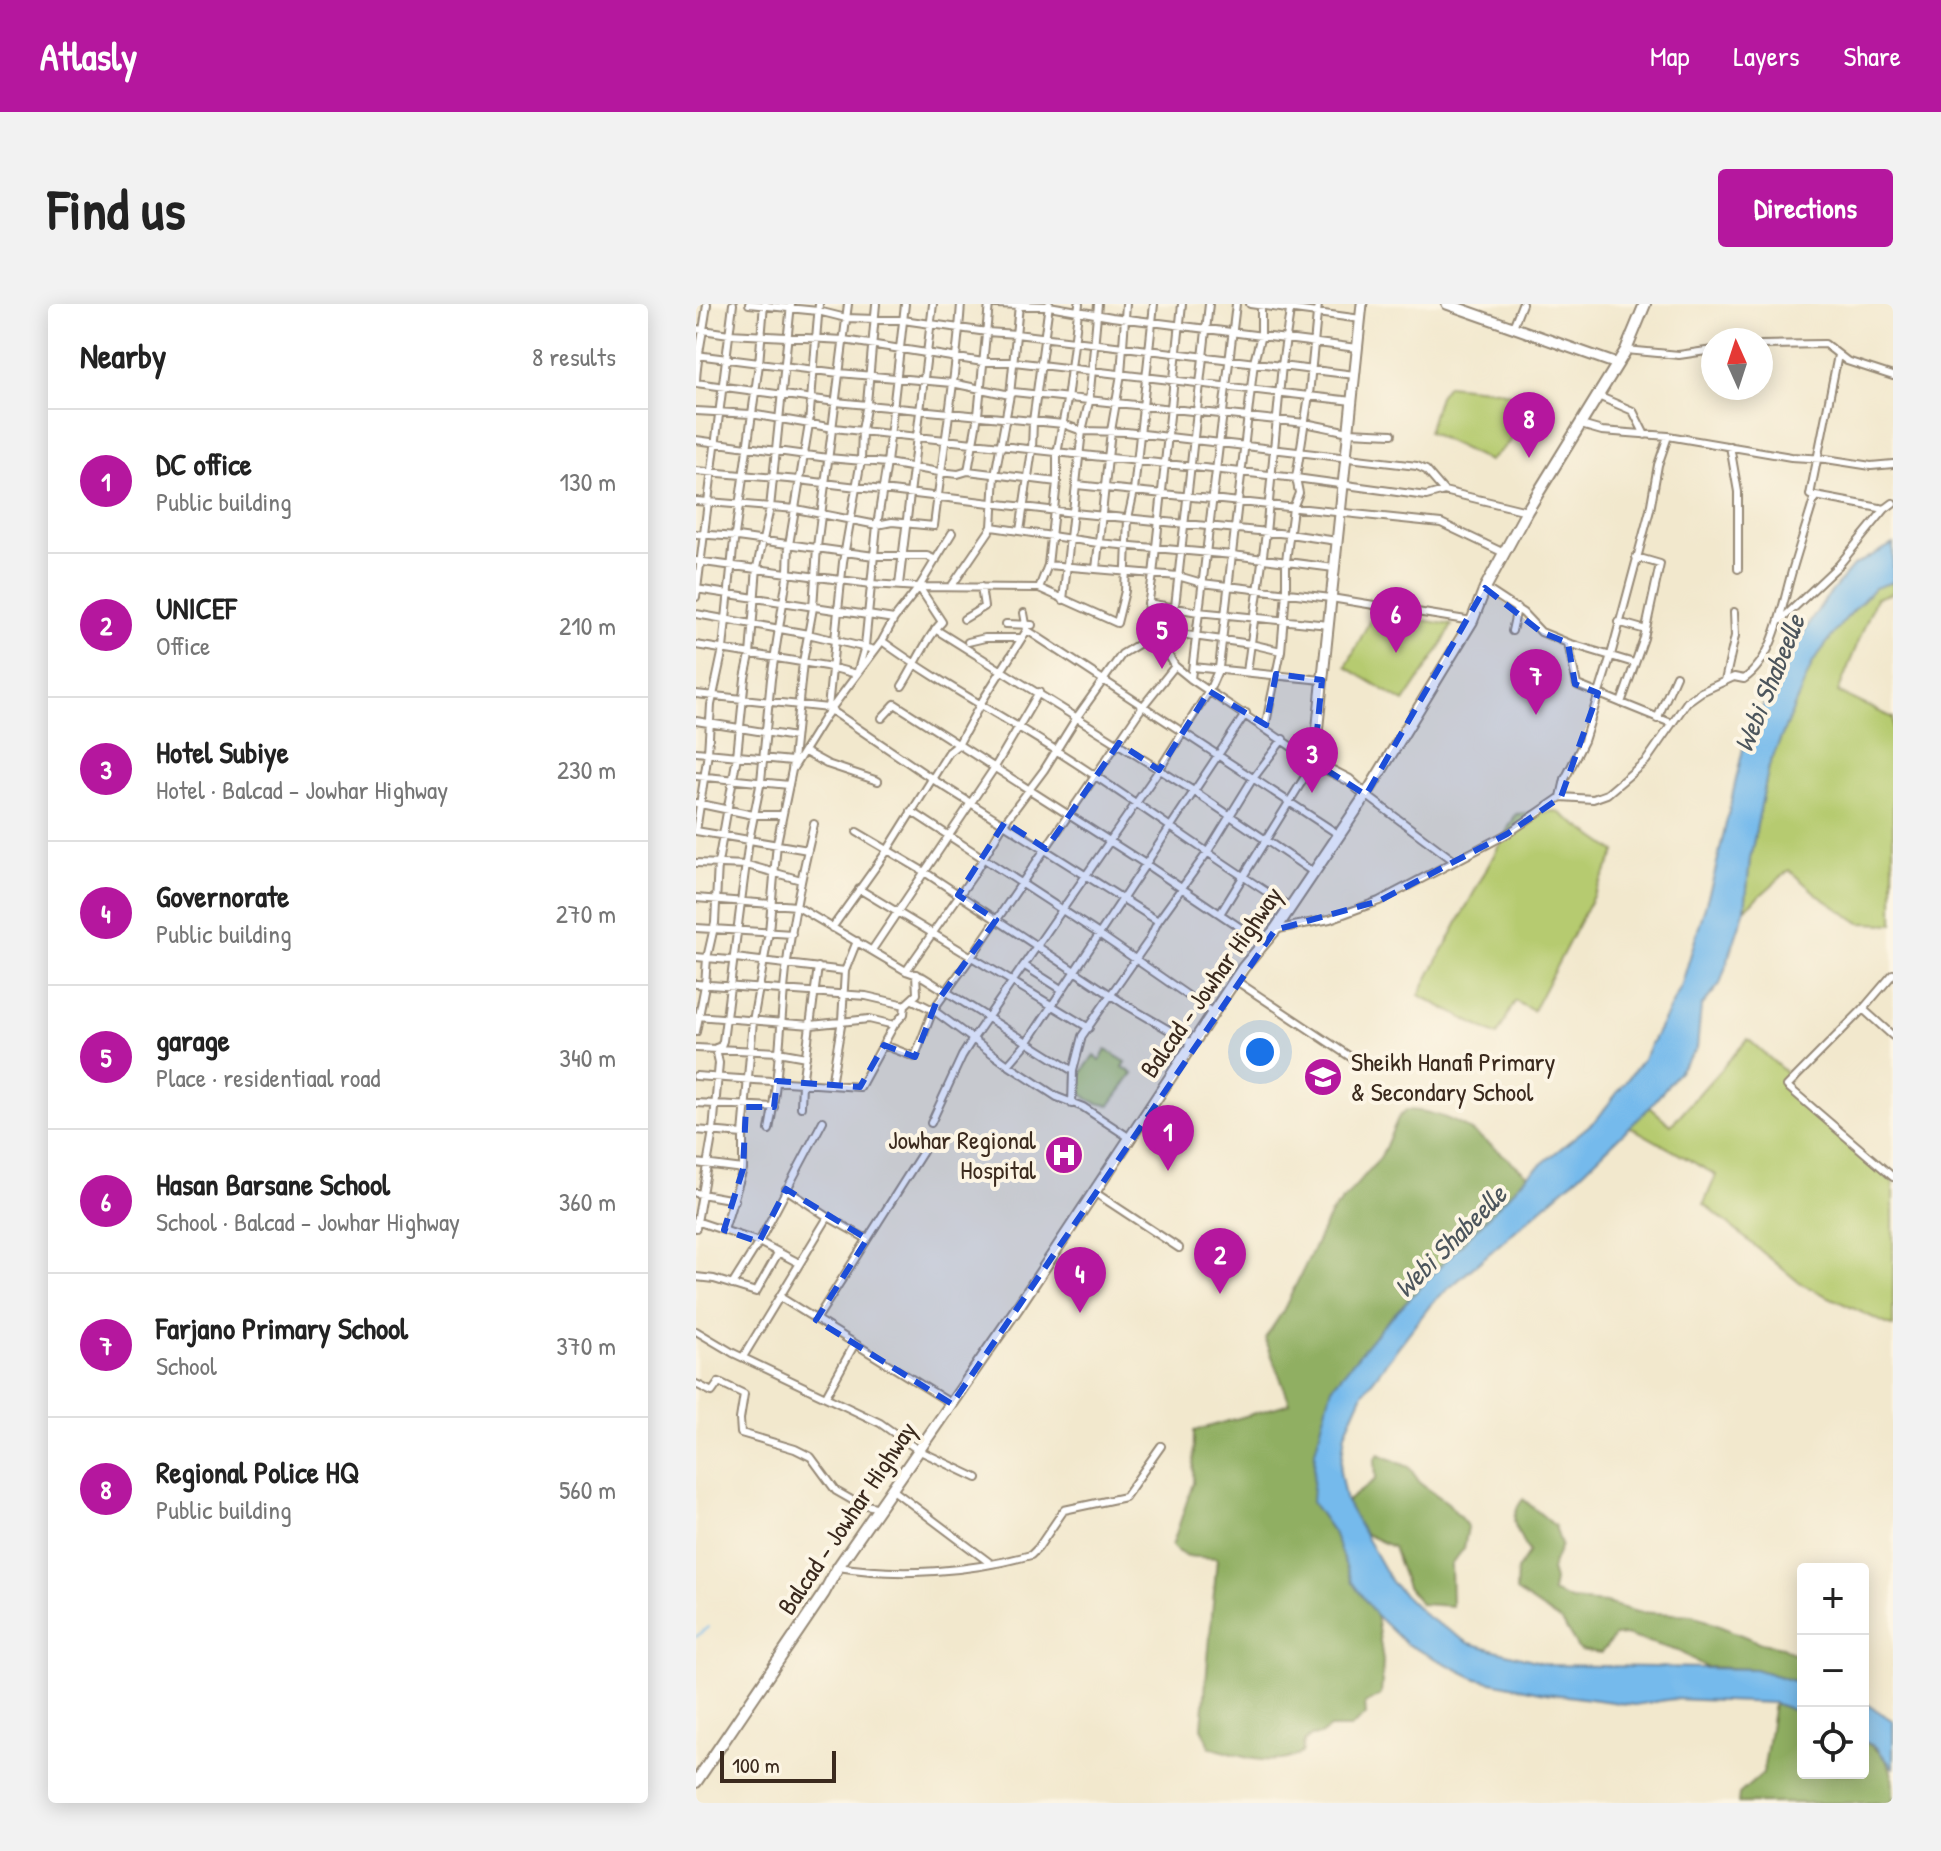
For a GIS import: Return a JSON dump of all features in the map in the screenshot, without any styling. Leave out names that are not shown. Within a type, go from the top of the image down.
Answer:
[{"type":"main road","name":"Balcad - Jowhar Highway","points":[[696,1782],[1235,980],[1275,930],[1366,795],[1472,621],[1485,588],[1527,511],[1626,350],[1645,304]]},
{"type":"street","points":[[707,304],[696,355],[696,382],[811,396],[836,402],[1063,424],[1082,431],[1140,434],[1417,466],[1426,470],[1444,491]]},
{"type":"street","points":[[696,597],[700,535],[708,503],[733,304]]},
{"type":"street","points":[[749,304],[818,308],[846,318],[903,320],[1355,375]]},
{"type":"street","points":[[724,1230],[743,1169],[753,1021],[769,932],[777,843],[792,770],[848,304]]},
{"type":"street","points":[[829,709],[849,519],[861,460],[876,304]]},
{"type":"street","points":[[857,674],[865,646],[905,304]]},
{"type":"street","points":[[899,585],[933,304]]},
{"type":"street","points":[[696,501],[796,509],[877,525],[907,523],[934,526],[957,357],[961,304]]},
{"type":"street","points":[[968,471],[978,415],[989,304]]},
{"type":"street","points":[[996,304],[1078,307],[1097,314],[1357,348]]},
{"type":"street","points":[[1063,600],[1082,431],[1089,402],[1098,304]]},
{"type":"street","points":[[1096,569],[1111,431],[1121,374],[1126,304]]},
{"type":"street","points":[[698,561],[871,584],[1039,588],[1117,623],[1125,591],[1128,518],[1134,491],[1154,304]]},
{"type":"street","points":[[1142,642],[1153,575],[1182,304]]},
{"type":"street","points":[[1166,651],[1172,633],[1209,304]]},
{"type":"street","points":[[1191,679],[1236,304]]},
{"type":"street","points":[[1250,304],[1317,308],[1361,319]]},
{"type":"street","points":[[1220,914],[1314,762],[1362,304]]},
{"type":"street","points":[[1447,304],[1617,364]]},
{"type":"street","points":[[1513,327],[1522,304]]},
{"type":"street","points":[[764,305],[723,649],[713,695],[708,753],[700,776],[696,831],[808,850]]},
{"type":"street","points":[[1020,531],[1049,305]]},
{"type":"street","points":[[931,1123],[974,1037],[1159,770],[1209,691],[1219,668],[1254,362],[1261,335],[1261,305]]},
{"type":"street","points":[[696,1032],[714,929],[722,836],[737,756],[757,567],[770,508],[791,306]]},
{"type":"street","points":[[951,587],[992,527],[995,475],[1010,395],[1019,306]]},
{"type":"street","points":[[1039,588],[1048,565],[1055,509],[1057,454],[1078,307]]},
{"type":"street","points":[[1247,672],[1266,533],[1290,307]]},
{"type":"street","points":[[716,1048],[723,1041],[749,840],[761,781],[789,545],[809,424],[818,308]]},
{"type":"street","points":[[1265,728],[1281,651],[1286,561],[1293,508],[1299,493],[1296,478],[1309,395],[1317,308]]},
{"type":"street","points":[[700,330],[844,340],[983,362],[1014,362],[1352,401]]},
{"type":"street","points":[[1773,345],[1825,344],[1838,355],[1862,367],[1893,376]]},
{"type":"street","points":[[1626,350],[1679,355],[1701,352]]},
{"type":"street","points":[[696,355],[952,383],[1010,395],[1013,392],[1067,400],[1115,402],[1305,423],[1349,432],[1392,434]]},
{"type":"street","points":[[1838,355],[1810,495],[1885,509]]},
{"type":"street","points":[[1598,396],[1633,411],[1645,435]]},
{"type":"street","points":[[696,411],[751,414],[834,428],[1296,478],[1426,496],[1444,491],[1527,511]]},
{"type":"street","points":[[1581,425],[1602,431],[1668,436],[1816,460],[1871,466],[1893,464]]},
{"type":"street","points":[[1561,797],[1565,779],[1584,741],[1611,655],[1668,436]]},
{"type":"street","points":[[696,440],[939,472],[958,474],[968,471],[1057,482]]},
{"type":"street","points":[[1730,446],[1738,492],[1738,569]]},
{"type":"street","points":[[696,471],[1337,541]]},
{"type":"street","points":[[1077,485],[1441,523],[1504,553]]},
{"type":"street","points":[[1275,930],[1358,911],[1507,834],[1561,797],[1593,799],[1607,794],[1638,771],[1687,702],[1734,677],[1744,679],[1751,674],[1781,620],[1815,496]]},
{"type":"street","points":[[1781,620],[1839,565],[1893,503]]},
{"type":"street","points":[[992,527],[1098,543],[1334,568]]},
{"type":"street","points":[[792,770],[829,709],[882,641],[952,533]]},
{"type":"street","points":[[700,535],[737,537],[874,556],[927,556],[936,560]]},
{"type":"street","points":[[1621,703],[1646,630],[1660,564],[1636,557]]},
{"type":"street","points":[[1048,565],[1178,576],[1202,583],[1331,598],[1472,621]]},
{"type":"street","points":[[902,686],[942,622],[919,587]]},
{"type":"street","points":[[964,619],[984,607],[981,587]]},
{"type":"street","points":[[1485,588],[1517,608],[1541,632],[1634,663]]},
{"type":"street","points":[[696,589],[894,619]]},
{"type":"street","points":[[1148,603],[1198,612],[1329,625]]},
{"type":"street","points":[[1512,631],[1517,608]]},
{"type":"street","points":[[1725,681],[1735,636],[1734,612]]},
{"type":"street","points":[[832,928],[887,851],[949,752],[958,745],[1028,626],[1024,613]]},
{"type":"street","points":[[696,614],[808,634],[875,650]]},
{"type":"street","points":[[1618,622],[1646,630]]},
{"type":"street","points":[[1006,624],[1028,626],[1252,780],[1338,834]]},
{"type":"street","points":[[935,629],[1119,743],[1313,872]]},
{"type":"street","points":[[1172,633],[1281,651]]},
{"type":"street","points":[[968,642],[985,638],[1021,638]]},
{"type":"street","points":[[882,641],[916,666],[981,703],[1097,777],[1290,907]]},
{"type":"street","points":[[1142,642],[1166,651],[1175,666],[1191,679],[1246,713],[1314,762],[1349,780],[1453,860]]},
{"type":"street","points":[[906,971],[1104,679],[1122,654],[1142,642]]},
{"type":"street","points":[[1568,643],[1575,683],[1671,723]]},
{"type":"street","points":[[696,645],[832,667],[857,674]]},
{"type":"street","points":[[884,1045],[915,1057],[933,1010],[945,991],[1070,816],[1143,706],[1175,666]]},
{"type":"street","points":[[1193,667],[1322,680]]},
{"type":"street","points":[[1657,719],[1676,676]]},
{"type":"street","points":[[872,950],[995,767],[1039,692]]},
{"type":"street","points":[[696,694],[829,709],[934,780],[1158,921]]},
{"type":"street","points":[[882,718],[895,704],[1263,943]]},
{"type":"street","points":[[1008,1065],[1027,1043],[1147,865],[1192,790],[1246,713]]},
{"type":"street","points":[[696,721],[795,737]]},
{"type":"street","points":[[1072,1104],[1073,1071],[1079,1043],[1158,921],[1207,853],[1252,780],[1283,739]]},
{"type":"street","points":[[696,752],[792,761]]},
{"type":"street","points":[[805,752],[827,764],[878,781]]},
{"type":"street","points":[[700,776],[789,785]]},
{"type":"street","points":[[699,803],[753,815],[782,815]]},
{"type":"street","points":[[911,811],[1213,1013]]},
{"type":"street","points":[[769,1130],[784,1022],[787,965],[814,824]]},
{"type":"street","points":[[857,832],[923,871],[1112,996],[1193,1044]]},
{"type":"street","points":[[696,863],[747,865],[801,880]]},
{"type":"street","points":[[859,889],[1089,1028]]},
{"type":"street","points":[[696,898],[796,906],[945,991],[1073,1071]]},
{"type":"street","points":[[696,928],[792,934]]},
{"type":"street","points":[[831,1085],[842,1020],[845,971],[857,941]]},
{"type":"street","points":[[696,957],[735,958],[845,971]]},
{"type":"street","points":[[1025,966],[1061,989]]},
{"type":"street","points":[[801,1107],[818,967]]},
{"type":"street","points":[[696,984],[866,996],[905,1005],[917,994],[916,974]]},
{"type":"street","points":[[1893,974],[1787,1086],[1893,1176]]},
{"type":"street","points":[[1235,980],[1355,1060]]},
{"type":"street","points":[[913,1000],[974,1037],[1008,1065],[1057,1097],[1083,1107],[1130,1138]]},
{"type":"street","points":[[696,1076],[860,1087],[894,1025],[904,1014],[905,1005]]},
{"type":"street","points":[[1863,1009],[1893,1036]]},
{"type":"street","points":[[698,1017],[811,1025],[869,1019],[894,1025]]},
{"type":"street","points":[[696,1048],[778,1052],[806,1057]]},
{"type":"street","points":[[716,1048],[719,1063],[713,1131],[697,1223],[759,1242],[799,1263]]},
{"type":"street","points":[[696,1103],[774,1107]]},
{"type":"street","points":[[732,1285],[759,1242],[823,1121]]},
{"type":"street","points":[[696,1130],[743,1134]]},
{"type":"street","points":[[816,1320],[924,1150]]},
{"type":"street","points":[[696,1163],[743,1169]]},
{"type":"street","points":[[786,1189],[867,1239]]},
{"type":"street","points":[[1094,1192],[1179,1248]]},
{"type":"street","points":[[700,1194],[735,1200]]},
{"type":"street","points":[[743,1357],[828,1217]]},
{"type":"street","points":[[696,1277],[756,1292],[778,1253]]},
{"type":"street","points":[[780,1297],[952,1404]]},
{"type":"street","points":[[696,1333],[880,1423],[918,1450],[977,1478]]},
{"type":"street","points":[[826,1396],[854,1345]]},
{"type":"street","points":[[696,1384],[712,1392],[719,1382],[744,1394],[741,1433],[811,1457],[836,1491],[857,1503],[880,1508]]},
{"type":"street","points":[[838,1567],[868,1572],[899,1572],[990,1563],[1035,1552],[1064,1510],[1125,1497],[1161,1446]]},
{"type":"street","points":[[893,1490],[990,1563]]},
{"type":"highlighted area","points":[[1485,588],[1541,632],[1568,643],[1575,684],[1598,693],[1561,797],[1507,834],[1379,901],[1275,930],[952,1404],[816,1320],[867,1239],[786,1189],[759,1242],[724,1230],[743,1169],[746,1107],[774,1107],[777,1081],[860,1087],[884,1045],[915,1057],[936,1003],[996,920],[958,895],[1005,822],[1046,849],[1119,743],[1159,770],[1209,691],[1266,725],[1276,674],[1322,680],[1314,762],[1366,795]]},
{"type":"green space","points":[[1447,385],[1497,390],[1527,399],[1521,427],[1489,461],[1428,432],[1439,396]]},
{"type":"green space","points":[[1893,582],[1893,593],[1876,598],[1838,692],[1893,718],[1893,924],[1860,923],[1819,896],[1789,870],[1745,909],[1750,859],[1769,766],[1813,662],[1842,623],[1874,588]]},
{"type":"green space","points":[[1374,612],[1452,625],[1404,702],[1346,667]]},
{"type":"green space","points":[[1557,811],[1616,852],[1533,1011],[1515,1001],[1497,1036],[1419,995],[1516,814]]},
{"type":"green space","points":[[1748,1039],[1791,1077],[1782,1087],[1893,1182],[1893,1327],[1801,1284],[1704,1204],[1716,1175],[1629,1126],[1650,1107],[1671,1125]]},
{"type":"green space","points":[[1106,1050],[1126,1062],[1123,1067],[1133,1074],[1110,1105],[1088,1099],[1076,1081],[1094,1055],[1100,1060]]},
{"type":"green space","points":[[1406,1110],[1441,1116],[1457,1123],[1528,1175],[1380,1329],[1312,1502],[1333,1532],[1352,1582],[1376,1615],[1383,1661],[1381,1695],[1365,1704],[1366,1715],[1350,1728],[1330,1728],[1320,1735],[1311,1736],[1304,1742],[1302,1753],[1292,1758],[1269,1761],[1232,1754],[1210,1747],[1202,1727],[1217,1558],[1181,1554],[1172,1546],[1193,1483],[1194,1431],[1290,1403],[1265,1338],[1283,1311],[1330,1215],[1381,1157],[1398,1118]]},
{"type":"green space","points":[[1379,1454],[1409,1467],[1421,1484],[1448,1503],[1468,1527],[1464,1548],[1451,1565],[1452,1606],[1421,1604],[1407,1587],[1393,1547],[1363,1533],[1346,1502],[1376,1479],[1375,1459]]},
{"type":"green space","points":[[1523,1499],[1555,1526],[1561,1545],[1551,1570],[1554,1580],[1552,1592],[1571,1600],[1606,1603],[1637,1612],[1692,1615],[1761,1643],[1782,1647],[1797,1656],[1797,1681],[1755,1669],[1706,1667],[1678,1651],[1625,1635],[1615,1636],[1601,1653],[1579,1650],[1562,1622],[1516,1591],[1517,1570],[1529,1552],[1515,1526],[1518,1507]]},
{"type":"green space","points":[[1774,1703],[1797,1712],[1797,1779],[1869,1779],[1869,1745],[1886,1759],[1889,1766],[1893,1803],[1738,1803],[1739,1794],[1763,1773]]},
{"type":"water","points":[[1893,544],[1893,582],[1874,588],[1842,623],[1813,662],[1769,766],[1750,859],[1745,909],[1720,984],[1701,1007],[1697,1048],[1650,1107],[1584,1171],[1432,1303],[1363,1393],[1345,1433],[1340,1472],[1346,1502],[1391,1582],[1426,1616],[1469,1643],[1551,1665],[1755,1669],[1797,1681],[1797,1712],[1774,1703],[1673,1699],[1634,1705],[1545,1693],[1477,1679],[1406,1644],[1376,1615],[1352,1582],[1333,1532],[1312,1502],[1315,1451],[1332,1387],[1380,1329],[1528,1175],[1597,1119],[1643,1059],[1681,987],[1714,876],[1745,740],[1792,650],[1823,602],[1853,566]]},
{"type":"water","points":[[1869,1705],[1893,1721],[1893,1768],[1876,1747],[1869,1744]]},
{"type":"waterway","points":[[696,1637],[708,1627]]},
{"type":"place","name":"Regional Police HQ","points":[[1529,458]]},
{"type":"place","name":"Hasan Barsane School","points":[[1396,653]]},
{"type":"place","name":"garage","points":[[1162,669]]},
{"type":"place","name":"Farjano Primary School","points":[[1536,715]]},
{"type":"place","name":"Hotel Subiye","points":[[1312,793]]},
{"type":"place","name":"Sheikh Hanafi Primary & Secondary School","points":[[1323,1077]]},
{"type":"place","name":"Jowhar Regional Hospital","points":[[1064,1155]]},
{"type":"place","name":"DC office","points":[[1168,1171]]},
{"type":"place","name":"UNICEF","points":[[1220,1294]]},
{"type":"place","name":"Governorate","points":[[1080,1313]]},
{"type":"water label","name":"Webi Shabeelle","points":[[1769,683]]},
{"type":"water label","name":"Webi Shabeelle","points":[[1450,1241]]}]
